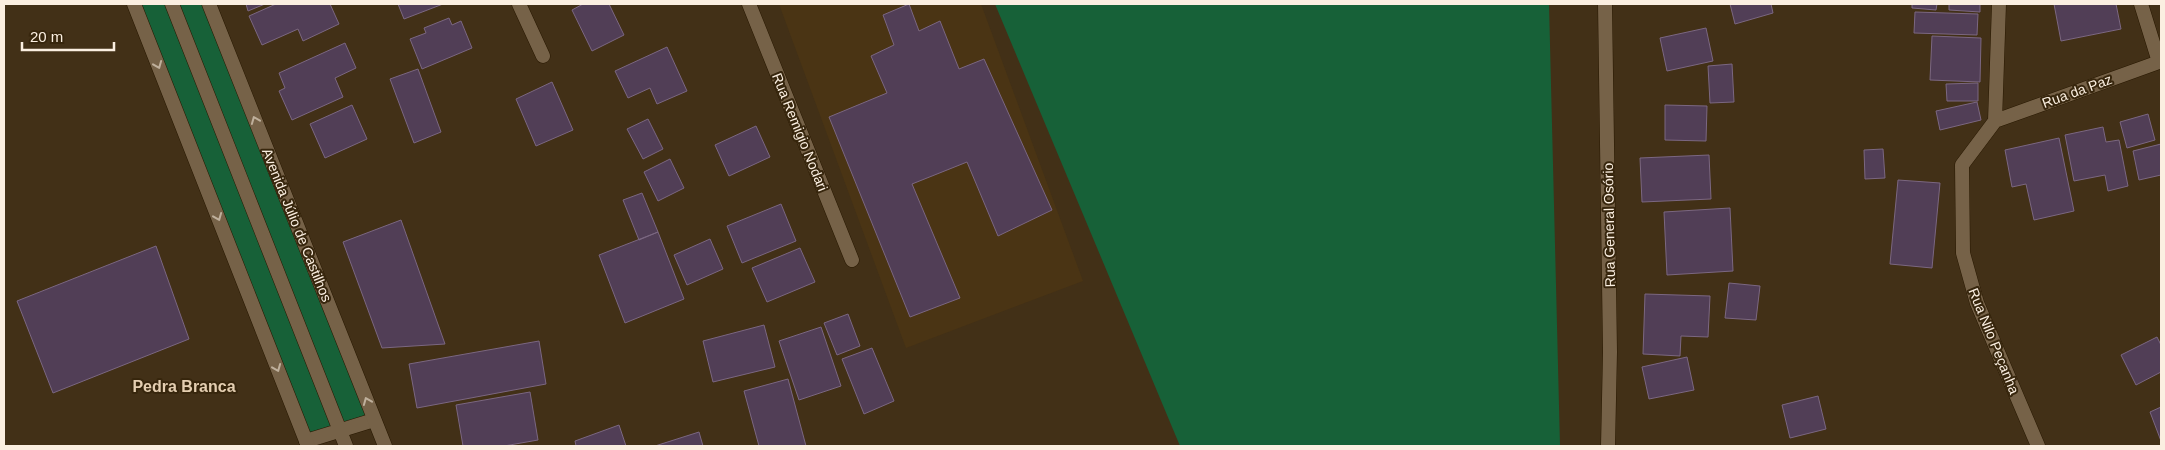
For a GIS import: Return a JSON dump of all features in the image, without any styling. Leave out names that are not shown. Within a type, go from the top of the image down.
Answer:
[{"type":"street","points":[[134,4],[307,444],[341,429],[374,420]]},
{"type":"street","points":[[172,4],[341,429],[346,446]]},
{"type":"street","name":"Avenida Júlio de Castilhos","points":[[209,4],[385,446]]},
{"type":"street","points":[[519,4],[543,56]]},
{"type":"street","name":"Rua Remigio Nodari","points":[[749,4],[852,260]]},
{"type":"street","name":"Rua General Osório","points":[[1605,4],[1610,352],[1608,446]]},
{"type":"street","points":[[1995,121],[1999,4]]},
{"type":"street","name":"Rua da Paz","points":[[1995,121],[2159,62],[2141,4]]},
{"type":"street","name":"Rua Nilo Peçanha","points":[[1995,121],[1962,165],[1963,253],[1977,303],[2038,446]]},
{"type":"shaded area","points":[[779,4],[981,4],[1083,281],[906,348]]},
{"type":"green space","points":[[134,4],[209,4],[374,420],[306,441]]},
{"type":"green space","points":[[995,4],[1549,4],[1560,446],[1180,446]]},
{"type":"building","points":[[246,4],[265,4],[248,11]]},
{"type":"building","points":[[276,4],[330,4],[339,24],[303,41],[298,29],[262,45],[249,16]]},
{"type":"building","points":[[398,4],[443,4],[404,19]]},
{"type":"building","points":[[583,4],[609,4],[624,35],[592,51],[572,10]]},
{"type":"building","points":[[909,4],[919,31],[940,21],[959,69],[984,59],[1052,210],[998,236],[967,162],[912,184],[960,298],[910,317],[829,117],[887,93],[871,56],[894,45],[883,15]]},
{"type":"building","points":[[1730,4],[1771,4],[1773,13],[1735,24]]},
{"type":"building","points":[[1912,4],[1937,4],[1936,10],[1912,8]]},
{"type":"building","points":[[1949,4],[1980,4],[1980,12],[1949,10]]},
{"type":"building","points":[[2054,4],[2116,4],[2121,29],[2061,41]]},
{"type":"building","points":[[1915,12],[1978,14],[1977,35],[1914,33]]},
{"type":"building","points":[[449,18],[452,25],[461,21],[472,48],[422,69],[410,39],[426,33],[424,28]]},
{"type":"building","points":[[1706,28],[1713,61],[1667,71],[1660,38]]},
{"type":"building","points":[[1932,36],[1981,38],[1980,82],[1930,80]]},
{"type":"building","points":[[345,43],[356,68],[335,78],[343,97],[292,120],[279,91],[285,88],[279,73]]},
{"type":"building","points":[[667,47],[687,91],[657,104],[650,88],[628,98],[615,71]]},
{"type":"building","points":[[1732,64],[1734,102],[1710,103],[1708,66]]},
{"type":"building","points":[[418,69],[441,132],[414,143],[390,79]]},
{"type":"building","points":[[552,82],[573,130],[536,146],[516,99]]},
{"type":"building","points":[[1978,83],[1978,101],[1947,101],[1946,84]]},
{"type":"building","points":[[1977,102],[1981,120],[1940,130],[1936,111]]},
{"type":"building","points":[[352,105],[367,139],[325,158],[310,124]]},
{"type":"building","points":[[1665,105],[1707,106],[1706,141],[1665,140]]},
{"type":"building","points":[[2148,114],[2155,140],[2127,148],[2120,122]]},
{"type":"building","points":[[648,119],[663,149],[643,159],[627,129]]},
{"type":"building","points":[[756,126],[770,157],[729,176],[715,145]]},
{"type":"building","points":[[2103,127],[2106,142],[2119,140],[2128,186],[2108,191],[2105,175],[2074,181],[2065,135]]},
{"type":"building","points":[[2059,138],[2074,211],[2034,220],[2026,184],[2012,187],[2005,150]]},
{"type":"building","points":[[2161,144],[2161,175],[2139,180],[2133,151]]},
{"type":"building","points":[[1883,149],[1885,178],[1865,179],[1864,150]]},
{"type":"building","points":[[1709,155],[1711,199],[1642,202],[1640,158]]},
{"type":"building","points":[[670,159],[684,188],[658,201],[644,172]]},
{"type":"building","points":[[1898,180],[1940,183],[1932,268],[1890,264]]},
{"type":"building","points":[[642,193],[658,232],[639,240],[623,200]]},
{"type":"building","points":[[781,204],[796,241],[742,263],[727,226]]},
{"type":"building","points":[[1730,208],[1733,271],[1667,275],[1664,212]]},
{"type":"building","points":[[401,220],[445,344],[382,348],[343,242]]},
{"type":"building","points":[[658,232],[684,299],[625,323],[599,255]]},
{"type":"building","points":[[710,239],[723,269],[687,285],[674,255]]},
{"type":"building","points":[[156,246],[189,339],[53,393],[17,301]]},
{"type":"building","points":[[800,248],[815,282],[767,302],[752,268]]},
{"type":"building","points":[[1729,283],[1760,286],[1756,320],[1725,318]]},
{"type":"building","points":[[1645,294],[1710,296],[1708,337],[1681,336],[1680,356],[1643,354]]},
{"type":"building","points":[[848,314],[860,346],[837,355],[824,323]]},
{"type":"building","points":[[764,325],[775,367],[713,382],[703,341]]},
{"type":"building","points":[[821,327],[841,386],[799,400],[779,341]]},
{"type":"building","points":[[2157,337],[2161,345],[2161,372],[2136,385],[2121,355]]},
{"type":"building","points":[[539,341],[546,384],[417,408],[409,364]]},
{"type":"building","points":[[872,348],[894,401],[864,414],[842,359]]},
{"type":"building","points":[[1687,357],[1694,390],[1649,399],[1642,367]]},
{"type":"building","points":[[788,379],[806,446],[759,446],[744,391]]},
{"type":"building","points":[[530,392],[538,440],[504,446],[463,446],[456,405]]},
{"type":"building","points":[[1818,396],[1826,429],[1790,438],[1782,405]]},
{"type":"building","points":[[2161,407],[2161,441],[2150,412]]},
{"type":"building","points":[[619,425],[626,446],[576,446],[575,441]]},
{"type":"building","points":[[699,432],[703,446],[655,446]]},
{"type":"district","name":"Pedra Branca","points":[[184,386]]}]
